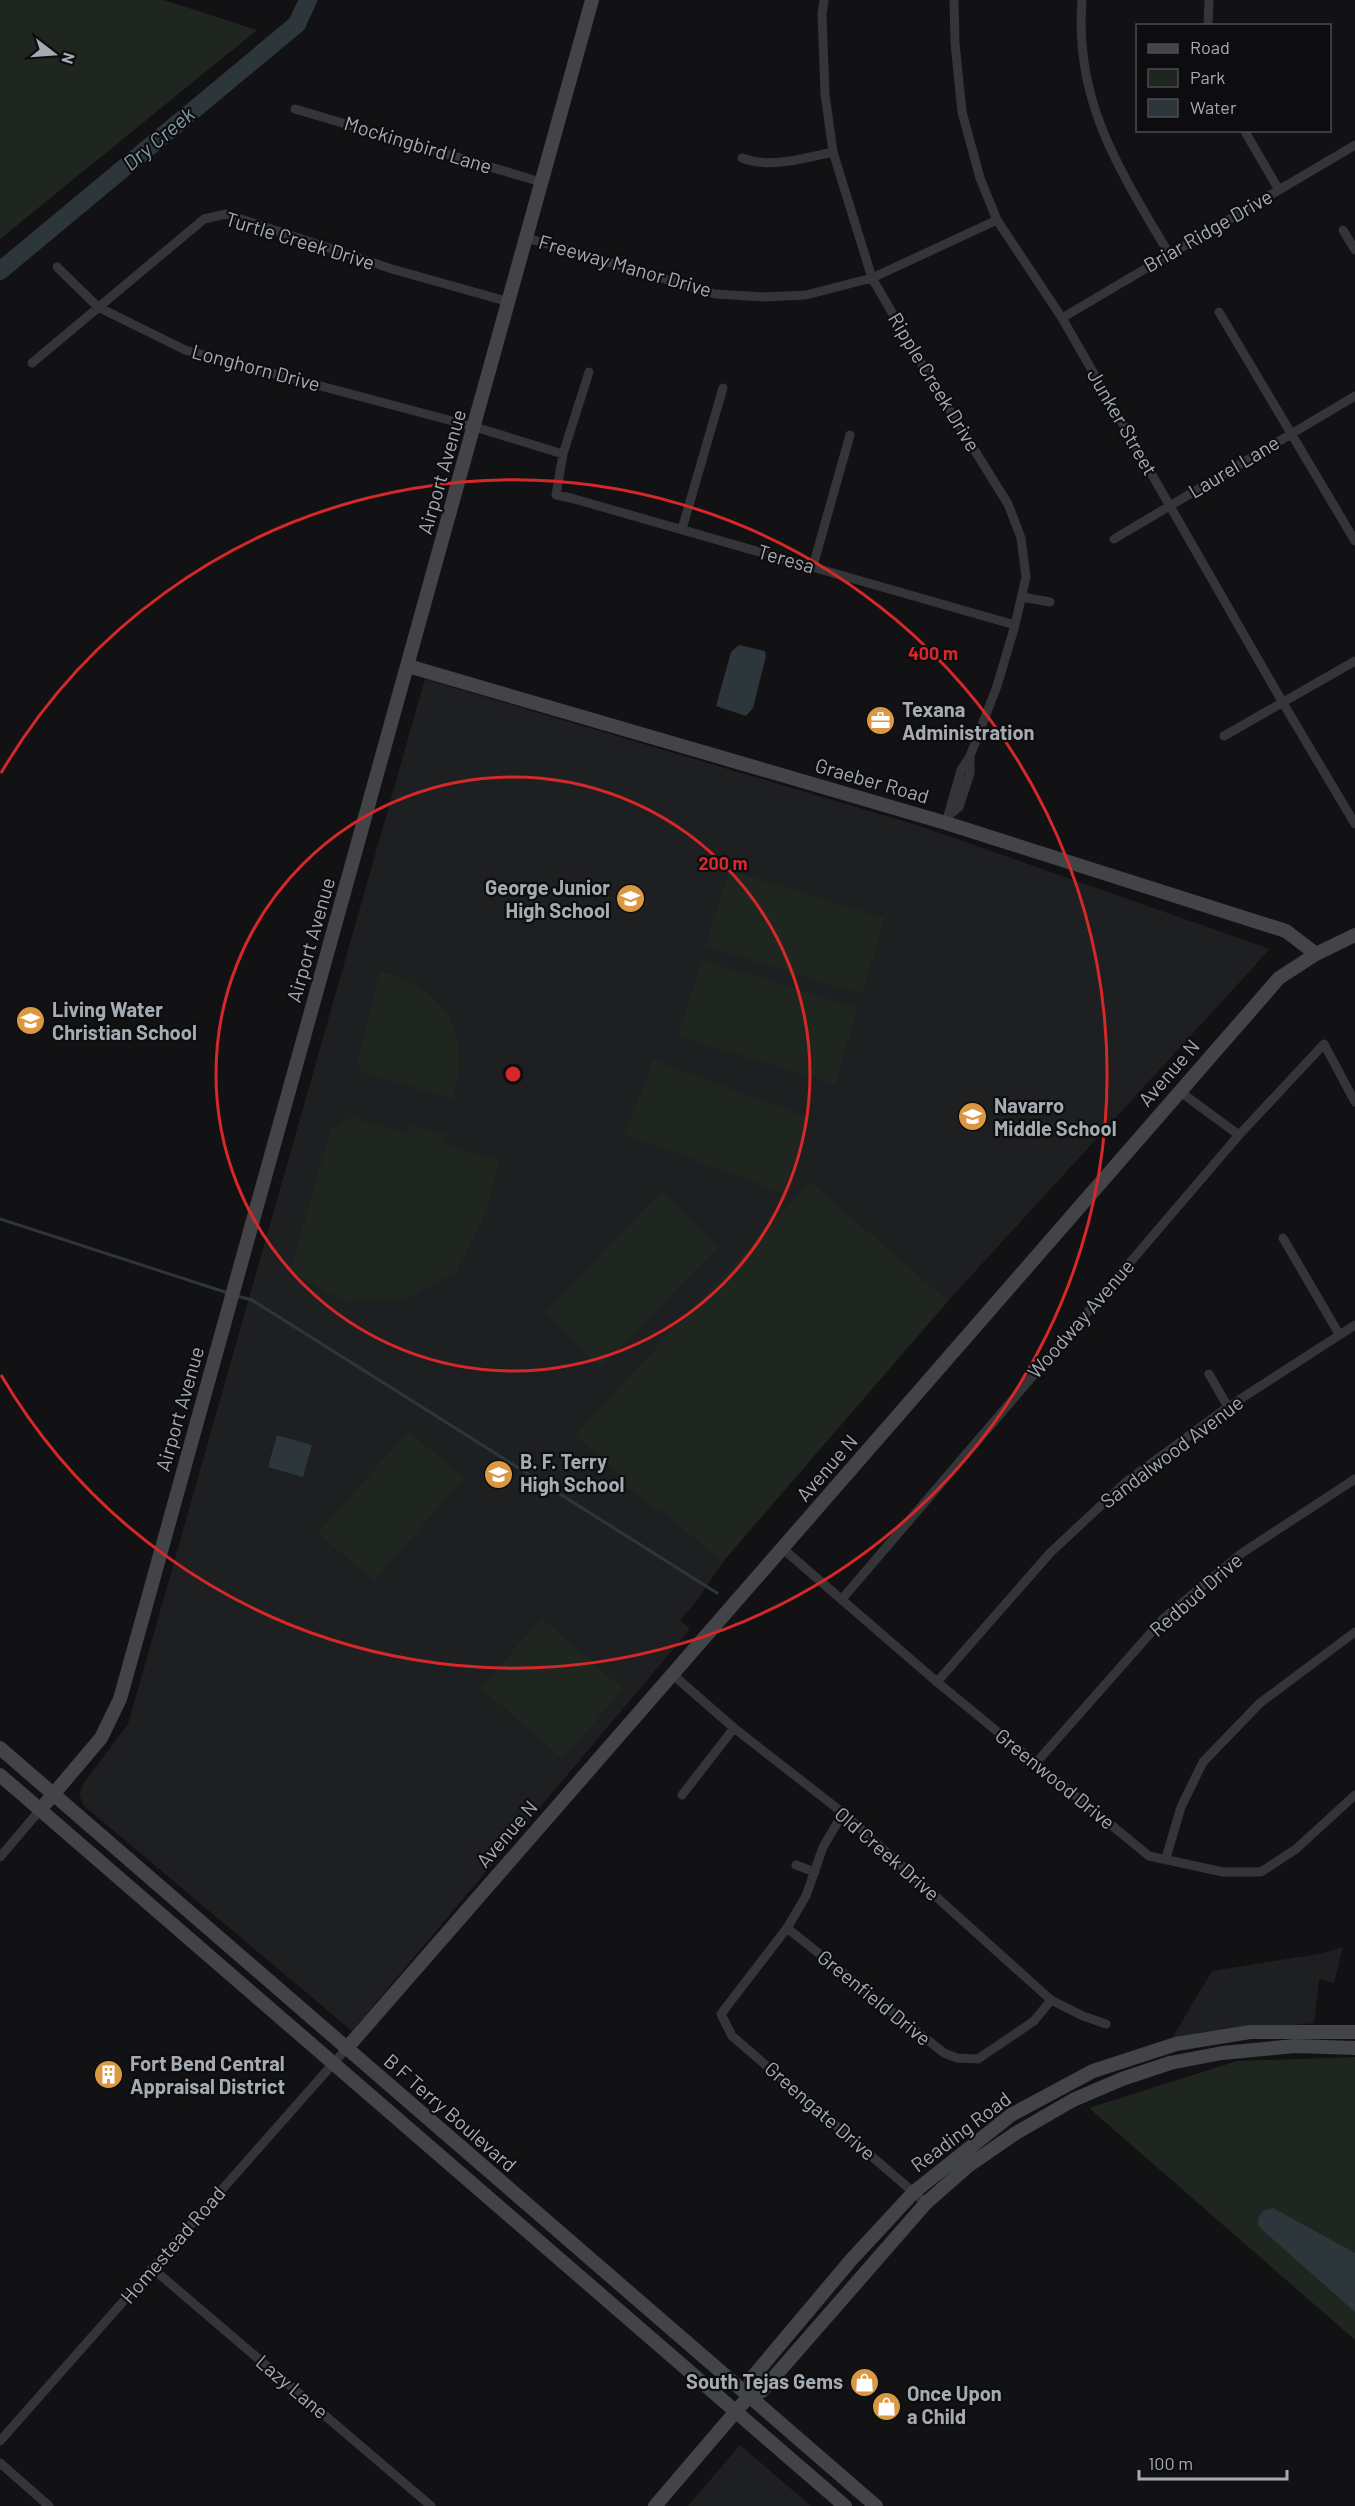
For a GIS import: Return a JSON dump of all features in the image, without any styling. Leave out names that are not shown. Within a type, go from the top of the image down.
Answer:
[{"type":"street","name":"Airport Avenue","points":[[0,1857],[101,1738],[120,1699],[592,0]]},
{"type":"street","name":"Ripple Creek Drive","points":[[824,0],[822,14],[825,94],[832,152],[872,278],[934,385],[1008,504],[1021,538],[1026,577],[1015,624],[997,686],[970,756],[970,773],[959,807],[947,819]]},
{"type":"street","name":"Junker Street","points":[[954,0],[955,43],[962,112],[980,178],[997,220],[1062,318],[1283,704],[1355,824]]},
{"type":"street","points":[[1082,0],[1081,35],[1087,80],[1096,115],[1110,150],[1169,254]]},
{"type":"street","points":[[1208,24],[1209,0]]},
{"type":"street","name":"Mockingbird Lane","points":[[295,109],[541,182]]},
{"type":"street","points":[[1245,132],[1279,190]]},
{"type":"street","name":"Briar Ridge Drive","points":[[1062,318],[1355,145]]},
{"type":"street","points":[[742,158],[753,163],[802,158],[832,152]]},
{"type":"street","name":"Turtle Creek Drive","points":[[32,363],[204,219],[226,214],[392,269],[509,302]]},
{"type":"street","name":"Freeway Manor Drive","points":[[527,238],[715,294],[764,297],[806,295],[872,278],[997,220]]},
{"type":"street","points":[[1343,230],[1355,250]]},
{"type":"street","name":"Longhorn Drive","points":[[57,267],[98,307],[185,350],[475,427],[563,454]]},
{"type":"street","points":[[1220,312],[1355,541]]},
{"type":"street","points":[[563,454],[590,372]]},
{"type":"street","points":[[682,529],[723,388]]},
{"type":"street","name":"Laurel Lane","points":[[1114,539],[1355,396]]},
{"type":"street","points":[[813,566],[850,435]]},
{"type":"street","name":"Teresa","points":[[563,454],[556,495],[1015,624]]},
{"type":"street","points":[[1022,597],[1050,602]]},
{"type":"street","points":[[1224,736],[1355,661]]},
{"type":"street","name":"Graeber Road","points":[[408,666],[947,819],[1286,931],[1316,954]]},
{"type":"street","name":"Avenue N","points":[[346,2049],[1279,978],[1316,954],[1355,935]]},
{"type":"street","name":"Woodway Avenue","points":[[842,1599],[1239,1135],[1324,1044],[1355,1102]]},
{"type":"street","points":[[1179,1091],[1239,1135]]},
{"type":"street","points":[[1282,1238],[1339,1334]]},
{"type":"street","name":"Sandalwood Avenue","points":[[937,1682],[1050,1553],[1126,1482],[1228,1407],[1355,1325]]},
{"type":"street","points":[[1209,1374],[1228,1407]]},
{"type":"street","name":"Redbud Drive","points":[[1035,1764],[1163,1619],[1242,1553],[1355,1479]]},
{"type":"street","name":"Greenwood Drive","points":[[782,1548],[937,1682],[1149,1856],[1167,1858],[1223,1872],[1260,1872],[1296,1849],[1355,1795]]},
{"type":"street","points":[[1167,1858],[1181,1807],[1203,1762],[1260,1702],[1355,1632]]},
{"type":"street","name":"Old Creek Drive","points":[[672,1674],[734,1728],[843,1813],[1051,2000],[1083,2016],[1107,2024]]},
{"type":"street","points":[[682,1795],[734,1728]]},
{"type":"street","name":"B F Terry Boulevard","points":[[0,1749],[876,2506]]},
{"type":"street","name":"B F Terry Boulevard","points":[[0,1775],[845,2506]]},
{"type":"street","points":[[787,1928],[806,1896],[823,1847],[843,1813]]},
{"type":"street","points":[[796,1865],[815,1872]]},
{"type":"street","name":"Greenfield Drive","points":[[787,1928],[944,2053],[957,2058],[978,2059],[1034,2021],[1051,2000]]},
{"type":"street","name":"Greengate Drive","points":[[787,1928],[721,2014],[732,2036],[926,2203]]},
{"type":"street","name":"Reading Road","points":[[749,2396],[752,2379],[851,2260],[914,2192],[1011,2115],[1093,2071],[1176,2044],[1250,2032],[1355,2032]]},
{"type":"street","name":"Reading Road","points":[[655,2506],[749,2396],[762,2391],[926,2203],[968,2166],[1009,2137],[1073,2100],[1122,2079],[1170,2063],[1222,2053],[1295,2046],[1355,2048]]},
{"type":"street","name":"Homestead Road","points":[[0,2441],[346,2049]]},
{"type":"street","name":"Lazy Lane","points":[[152,2268],[431,2506]]},
{"type":"street","points":[[0,2463],[49,2506]]},
{"type":"shaded area","points":[[425,679],[920,826],[1270,949],[948,1301],[723,1562],[695,1603],[680,1620],[690,1629],[352,2031],[83,1805],[79,1794],[84,1783],[128,1724]]},
{"type":"shaded area","points":[[1343,1947],[1334,1983],[1319,1979],[1314,2023],[1172,2038],[1212,1971],[1324,1953]]},
{"type":"shaded area","points":[[740,2445],[811,2506],[688,2506]]},
{"type":"green space","points":[[0,0],[164,0],[257,30],[0,239]]},
{"type":"green space","points":[[729,870],[885,918],[862,994],[706,946]]},
{"type":"green space","points":[[702,960],[858,1008],[835,1084],[678,1036]]},
{"type":"green space","points":[[381,972],[404,979],[422,989],[438,1002],[449,1018],[456,1035],[459,1055],[458,1076],[453,1099],[363,1073],[357,1061]]},
{"type":"green space","points":[[653,1060],[810,1118],[783,1193],[625,1134]]},
{"type":"green space","points":[[351,1117],[407,1134],[411,1125],[446,1135],[444,1144],[500,1160],[484,1216],[457,1272],[405,1300],[342,1301],[290,1272],[331,1128]]},
{"type":"green space","points":[[810,1182],[948,1301],[722,1562],[659,1508],[654,1509],[620,1481],[620,1475],[575,1435]]},
{"type":"green space","points":[[662,1191],[719,1246],[601,1368],[544,1313]]},
{"type":"green space","points":[[408,1431],[464,1478],[374,1581],[318,1533]]},
{"type":"green space","points":[[541,1618],[623,1689],[563,1759],[481,1688]]},
{"type":"green space","points":[[1355,2057],[1355,2340],[1089,2108],[1237,2061]]},
{"type":"water","points":[[739,645],[765,651],[766,656],[753,708],[746,716],[716,706],[731,652]]},
{"type":"water","points":[[277,1435],[312,1445],[303,1477],[268,1467]]},
{"type":"water","points":[[1273,2208],[1355,2253],[1355,2312],[1258,2226],[1261,2214]]},
{"type":"waterway","name":"Dry Creek","points":[[0,271],[297,24],[308,0]]},
{"type":"waterway","points":[[0,1219],[228,1293]]},
{"type":"waterway","points":[[237,1296],[252,1300],[717,1593]]},
{"type":"place","name":"Texana Administration","points":[[881,721]]},
{"type":"place","name":"George Junior High School","points":[[631,899]]},
{"type":"place","name":"Living Water Christian School","points":[[31,1021]]},
{"type":"place","name":"Navarro Middle School","points":[[973,1117]]},
{"type":"place","name":"B. F. Terry High School","points":[[499,1474]]},
{"type":"place","name":"Fort Bend Central Appraisal District","points":[[109,2075]]},
{"type":"place","name":"South Tejas Gems","points":[[864,2382]]},
{"type":"place","name":"Once Upon a Child","points":[[886,2406]]}]
